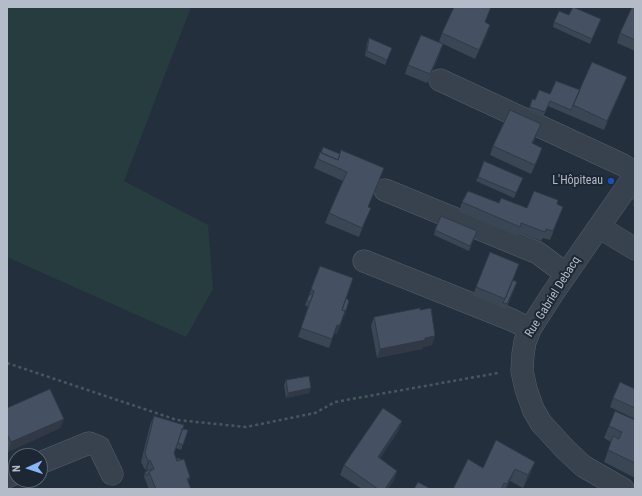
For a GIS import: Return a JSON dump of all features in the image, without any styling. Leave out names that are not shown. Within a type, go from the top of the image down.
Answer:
[{"type":"street","points":[[440,80],[623,165],[635,174]]},
{"type":"street","name":"Rue Gabriel Debacq","points":[[623,489],[583,466],[541,423],[533,409],[522,371],[525,342],[530,329],[635,174]]},
{"type":"street","points":[[385,190],[538,253],[566,274]]},
{"type":"street","points":[[599,227],[635,249]]},
{"type":"street","points":[[364,261],[512,320],[530,329]]},
{"type":"street","points":[[48,460],[89,443],[99,447],[112,474]]},
{"type":"path","points":[[7,363],[177,420],[246,427],[315,413],[335,402],[485,375],[522,371]]},
{"type":"green space","points":[[7,7],[191,7],[124,181],[208,225],[213,289],[186,337],[7,257]]},
{"type":"building","points":[[454,7],[491,7],[485,22],[490,25],[479,50],[442,33]]},
{"type":"building","points":[[573,7],[601,19],[592,39],[554,22],[559,11],[569,15]]},
{"type":"building","points":[[632,7],[635,7],[635,40],[620,33]]},
{"type":"building","points":[[421,35],[443,44],[430,74],[408,65]]},
{"type":"building","points":[[369,38],[392,48],[387,60],[367,51]]},
{"type":"building","points":[[592,62],[627,77],[607,121],[573,105]]},
{"type":"building","points":[[556,81],[580,90],[571,110],[550,101],[545,112],[530,107],[532,99],[535,100],[539,90],[550,94]]},
{"type":"building","points":[[510,110],[541,124],[532,143],[542,148],[535,165],[493,146]]},
{"type":"building","points":[[323,147],[340,154],[338,160],[321,153]]},
{"type":"building","points":[[341,150],[384,168],[368,207],[371,208],[362,228],[329,213],[347,172],[318,159],[320,152],[338,160]]},
{"type":"building","points":[[484,161],[523,178],[516,193],[478,177]]},
{"type":"building","points":[[468,191],[499,203],[501,198],[527,208],[534,191],[558,200],[557,204],[563,207],[553,231],[546,229],[545,232],[521,223],[520,227],[462,202]]},
{"type":"building","points":[[441,216],[477,231],[470,246],[435,230]]},
{"type":"building","points":[[490,252],[519,264],[505,299],[476,287]]},
{"type":"building","points":[[320,266],[353,278],[342,310],[345,311],[340,325],[337,325],[332,339],[301,328],[314,291],[311,289]]},
{"type":"building","points":[[513,280],[517,282],[507,304],[503,303]]},
{"type":"building","points":[[310,294],[313,295],[310,302],[307,300]]},
{"type":"building","points":[[346,298],[349,301],[344,316],[345,311],[342,310]]},
{"type":"building","points":[[420,308],[420,310],[431,308],[435,336],[425,338],[425,340],[380,349],[374,317]]},
{"type":"building","points":[[309,376],[311,388],[288,393],[286,380]]},
{"type":"building","points":[[620,382],[635,389],[635,408],[613,398]]},
{"type":"building","points":[[50,389],[64,419],[11,442],[7,434],[7,408]]},
{"type":"building","points":[[383,408],[402,421],[378,457],[397,471],[385,489],[378,489],[344,465]]},
{"type":"building","points":[[615,411],[635,420],[635,463],[608,450],[613,436],[619,439],[622,432],[609,426]]},
{"type":"building","points":[[154,416],[184,425],[174,453],[177,461],[184,459],[190,477],[187,479],[191,489],[156,489],[149,472],[154,469],[150,460],[148,461],[145,453]]},
{"type":"building","points":[[182,429],[188,430],[183,445],[178,443]]},
{"type":"building","points":[[496,440],[535,462],[528,475],[515,469],[507,484],[504,483],[501,489],[453,489],[468,459],[483,468]]},
{"type":"building","points":[[151,469],[152,470],[147,476],[145,472]]},
{"type":"building","points":[[418,482],[431,489],[414,489]]},
{"type":"place","name":"L'Hôpiteau","points":[[611,181]]}]
